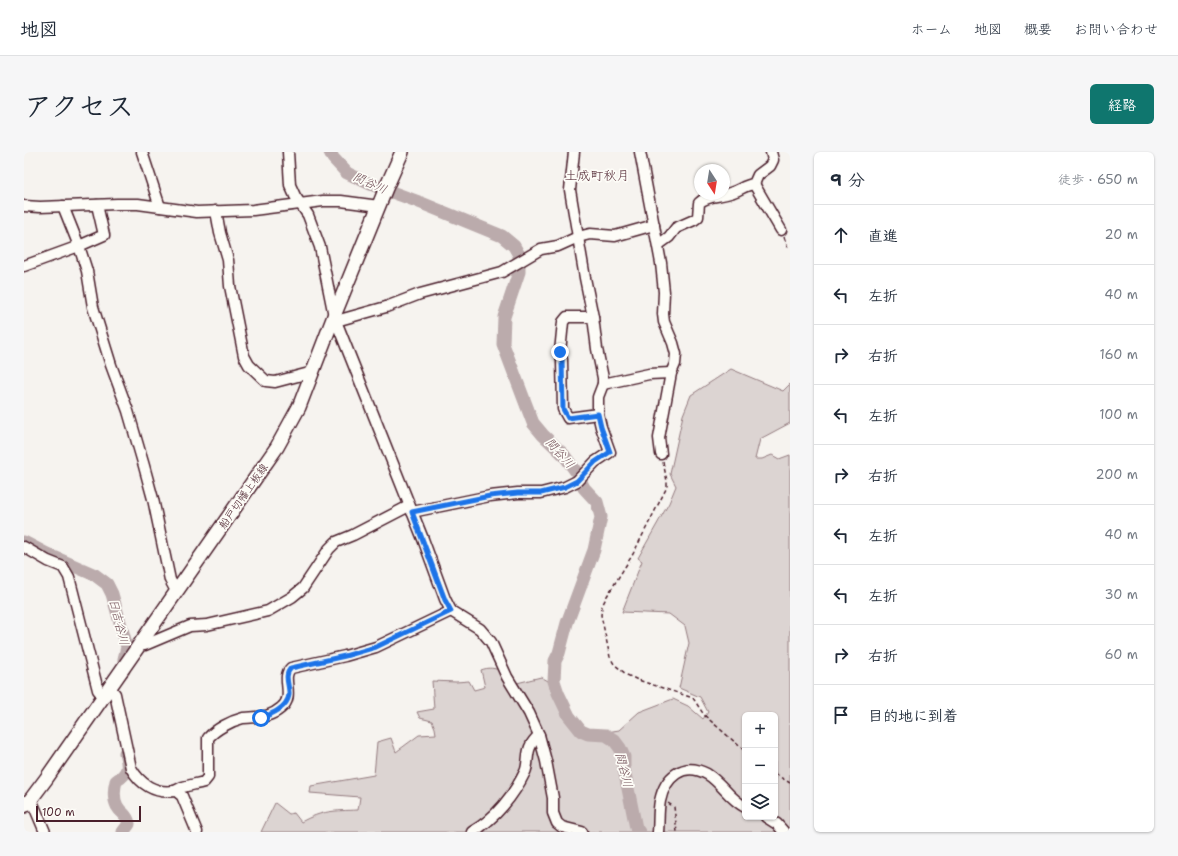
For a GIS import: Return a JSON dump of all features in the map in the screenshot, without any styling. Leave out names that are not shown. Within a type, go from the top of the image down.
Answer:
[{"type":"main road","name":"船戸切幡上板線","points":[[28,803],[109,692],[124,667],[176,591],[277,447],[299,406],[335,319],[385,190],[402,152]]},
{"type":"street","points":[[142,152],[160,208]]},
{"type":"street","points":[[288,152],[290,185],[300,204],[308,215],[320,247],[335,319],[445,600],[451,611],[480,629],[491,642],[507,677],[529,713],[539,735],[554,798],[553,813],[557,822],[562,827],[582,832]]},
{"type":"street","points":[[140,644],[145,645],[190,626],[207,625],[268,611],[292,597],[303,588],[329,548],[336,542],[410,509],[490,496],[518,493],[541,493],[565,487],[580,478],[595,462],[610,452],[598,414],[598,397],[603,384],[593,317],[570,190],[574,152]]},
{"type":"street","points":[[640,152],[658,245],[664,292],[664,322],[674,343],[676,354],[660,433],[661,454]]},
{"type":"street","points":[[754,184],[758,174],[770,166],[773,160],[771,152]]},
{"type":"street","points":[[658,245],[669,237],[676,228],[698,217],[699,203],[701,201],[706,198],[730,194],[746,185],[754,184]]},
{"type":"street","points":[[754,184],[780,230]]},
{"type":"street","points":[[24,206],[138,204],[197,212],[253,210],[323,201],[341,201],[379,206]]},
{"type":"street","points":[[24,266],[79,246],[104,235],[97,204]]},
{"type":"street","points":[[63,206],[87,271],[93,307],[111,365],[128,411],[153,498],[170,580],[176,591]]},
{"type":"street","points":[[216,211],[220,233],[228,260],[230,286],[244,356],[249,365],[266,381],[276,382],[313,372]]},
{"type":"street","points":[[335,319],[386,307],[420,294],[502,272],[540,249],[558,246],[578,237],[590,234],[615,236],[654,225]]},
{"type":"street","points":[[593,317],[567,318],[563,322],[560,352],[562,360],[563,409],[568,418],[598,414]]},
{"type":"street","points":[[603,384],[649,374],[671,373]]},
{"type":"street","points":[[24,547],[48,561],[63,567],[69,577],[98,690],[115,694],[131,768],[136,777],[144,784],[160,792],[176,791],[182,787],[204,782],[208,777],[208,738],[232,722],[243,718],[261,718],[273,714],[283,706],[289,695],[286,678],[288,671],[291,668],[345,656],[376,647],[451,611]]},
{"type":"street","points":[[472,832],[483,826],[513,792],[526,771],[530,745],[539,735]]},
{"type":"street","points":[[658,832],[660,801],[665,788],[672,777],[681,770],[690,769],[707,774],[736,802],[742,805]]},
{"type":"street","points":[[176,791],[182,796],[197,832]]},
{"type":"street","points":[[28,803],[45,832]]},
{"type":"street","points":[[771,820],[777,824],[784,832]]},
{"type":"path","points":[[780,230],[788,248]]},
{"type":"path","points":[[661,454],[668,481],[667,487],[633,554],[602,606],[601,615],[610,657],[614,664],[627,675],[693,698],[704,715],[742,748]]},
{"type":"path","points":[[778,776],[790,783]]},
{"type":"path","points":[[660,801],[670,803],[674,807],[677,832]]},
{"type":"shaded area","points":[[731,369],[783,391],[790,384],[790,423],[760,439],[755,459],[762,459],[772,455],[779,459],[790,455],[790,832],[261,832],[275,803],[289,814],[294,813],[301,822],[322,813],[358,810],[360,797],[310,793],[311,786],[374,775],[377,742],[391,738],[396,752],[419,735],[436,734],[432,721],[420,718],[417,712],[434,709],[432,681],[469,681],[474,690],[485,687],[481,670],[487,668],[496,669],[505,673],[517,683],[541,677],[550,682],[563,714],[589,729],[607,732],[619,730],[639,712],[673,699],[688,706],[703,719],[708,712],[700,697],[679,688],[689,643],[685,626],[669,614],[622,612],[642,561],[638,558],[669,503],[676,486],[670,474],[683,415],[691,395]]},
{"type":"waterway","name":"間谷川","points":[[330,152],[333,158],[347,173],[370,184],[419,202],[502,236],[514,246],[519,255],[519,272],[504,317],[503,344],[533,423],[564,455],[577,473],[584,488],[597,502],[601,517],[594,550],[567,623],[559,653],[555,661],[554,681],[569,716],[581,731],[588,734],[606,735],[614,740],[620,748],[624,757],[624,769],[636,828],[639,832]]},
{"type":"waterway","name":"日吉谷川","points":[[24,542],[95,575],[107,584],[112,594],[127,647],[124,659],[124,671]]},
{"type":"waterway","name":"日吉谷川","points":[[123,832],[129,824],[126,816],[117,806],[114,794],[116,781],[126,772],[127,769],[125,753]]},
{"type":"district","name":"土成町秋月","points":[[597,175]]},
{"type":"route","points":[[261,718],[273,714],[283,706],[289,695],[286,678],[288,671],[291,668],[345,656],[376,647],[451,611],[445,600],[412,512],[490,496],[518,493],[541,493],[565,487],[577,481],[595,462],[610,452],[598,414],[568,418],[563,409],[562,360],[560,352]]}]
